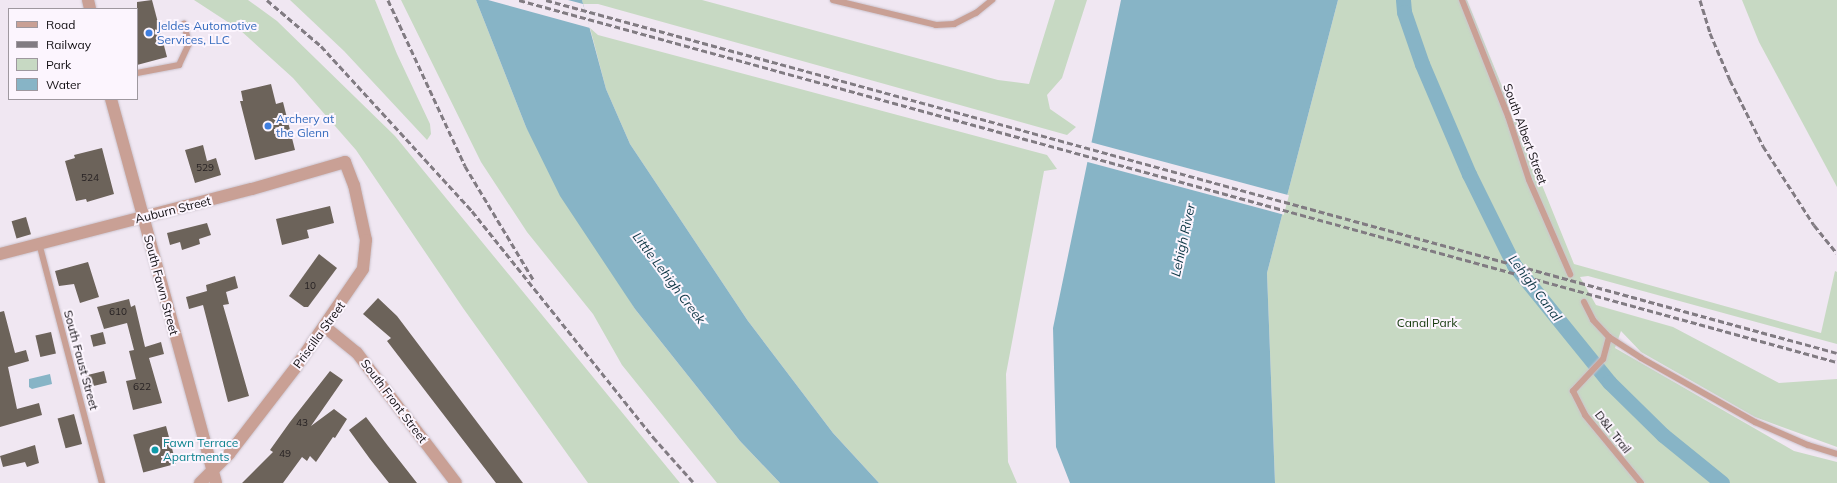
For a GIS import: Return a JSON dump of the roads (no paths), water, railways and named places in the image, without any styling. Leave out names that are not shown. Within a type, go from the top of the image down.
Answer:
[{"type":"street","name":"South Fawn Street","points":[[111,100],[216,483]]},
{"type":"street","name":"Auburn Street","points":[[0,254],[39,242],[143,217],[345,162]]},
{"type":"street","name":"Priscilla Street","points":[[200,483],[229,454],[325,327],[358,280],[367,254],[366,240],[354,185],[345,162]]},
{"type":"street","name":"South Front Street","points":[[325,327],[357,353],[456,483]]},
{"type":"lane","points":[[833,0],[936,25],[954,24],[976,13],[992,0]]},
{"type":"lane","name":"South Albert Street","points":[[1462,0],[1508,116],[1529,180],[1570,274]]},
{"type":"lane","points":[[138,73],[180,65],[189,44],[184,24]]},
{"type":"lane","name":"South Faust Street","points":[[39,242],[102,483]]},
{"type":"lane","points":[[1584,302],[1593,320],[1609,337],[1641,358],[1755,422],[1808,445],[1837,454]]},
{"type":"lane","name":"D&L Trail","points":[[1609,337],[1603,359],[1573,390],[1586,415],[1641,483]]},
{"type":"water","name":"Little Lehigh Creek","points":[[476,0],[582,0],[606,89],[630,144],[748,321],[833,433],[879,483],[780,483],[740,441],[635,309],[560,196],[526,127]]},
{"type":"water","name":"Lehigh River","points":[[1121,0],[1338,0],[1267,273],[1275,483],[1070,483],[1056,447],[1053,328]]},
{"type":"water","points":[[50,374],[52,384],[32,389],[29,387],[29,379]]},
{"type":"waterway","name":"Lehigh Canal","points":[[1403,0],[1404,12],[1422,64],[1469,174],[1514,265],[1609,382],[1663,435],[1722,483]]},
{"type":"railway","points":[[267,0],[321,46],[472,211],[653,437],[694,483]]},
{"type":"railway","points":[[388,0],[465,166],[533,279]]},
{"type":"railway","points":[[519,0],[1837,362]]},
{"type":"railway","points":[[546,0],[1837,353]]},
{"type":"railway","points":[[1700,0],[1710,33],[1730,80],[1763,146],[1814,225],[1837,253]]},
{"type":"place","name":"Jeldes Automotive Services, LLC","points":[[149,33]]},
{"type":"place","name":"Archery at the Glenn","points":[[268,126]]},
{"type":"place","name":"Fawn Terrace Apartments","points":[[155,450]]},
{"type":"park label","name":"Canal Park","points":[[1427,323]]}]
